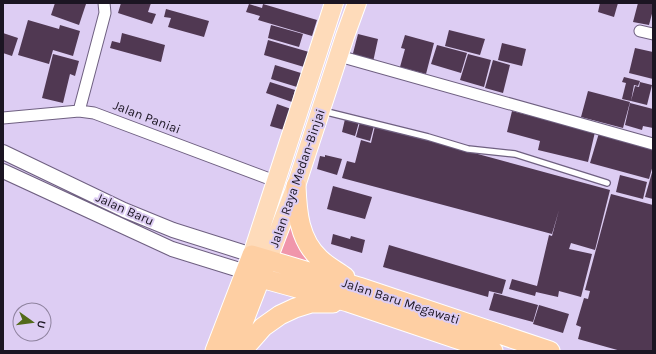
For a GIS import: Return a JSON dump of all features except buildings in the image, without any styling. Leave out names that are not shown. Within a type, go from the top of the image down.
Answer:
[{"type":"highway","points":[[296,186],[298,214],[305,240],[311,249],[354,294]]},
{"type":"highway","name":"Jalan Baru Megawati","points":[[257,266],[550,351]]},
{"type":"highway","name":"Jalan Raya Medan-Binjai","points":[[215,351],[257,266]]},
{"type":"highway","name":"Jalan Raya Medan-Binjai","points":[[232,351],[257,266]]},
{"type":"highway","points":[[242,351],[263,326],[290,310],[311,303],[354,294]]},
{"type":"highway","name":"Jalan Baru Megawati","points":[[354,294],[493,351]]},
{"type":"main road","name":"Jalan Raya Medan-Binjai","points":[[257,266],[275,181],[334,3]]},
{"type":"main road","name":"Jalan Raya Medan-Binjai","points":[[257,266],[296,186],[357,3]]},
{"type":"street","points":[[79,111],[105,13],[104,3]]},
{"type":"street","points":[[640,31],[653,34]]},
{"type":"street","points":[[339,56],[653,144]]},
{"type":"street","name":"Jalan Paniai","points":[[3,118],[79,111],[94,113],[275,181]]},
{"type":"street","name":"Jalan Baru","points":[[3,152],[124,210],[257,266]]},
{"type":"street","name":"Jalan Baru","points":[[3,171],[172,249],[257,266]]},
{"type":"lane","points":[[321,110],[428,137],[468,149],[515,154],[607,183]]},
{"type":"shaded area","points":[[290,221],[301,251],[315,264],[277,256]]}]
